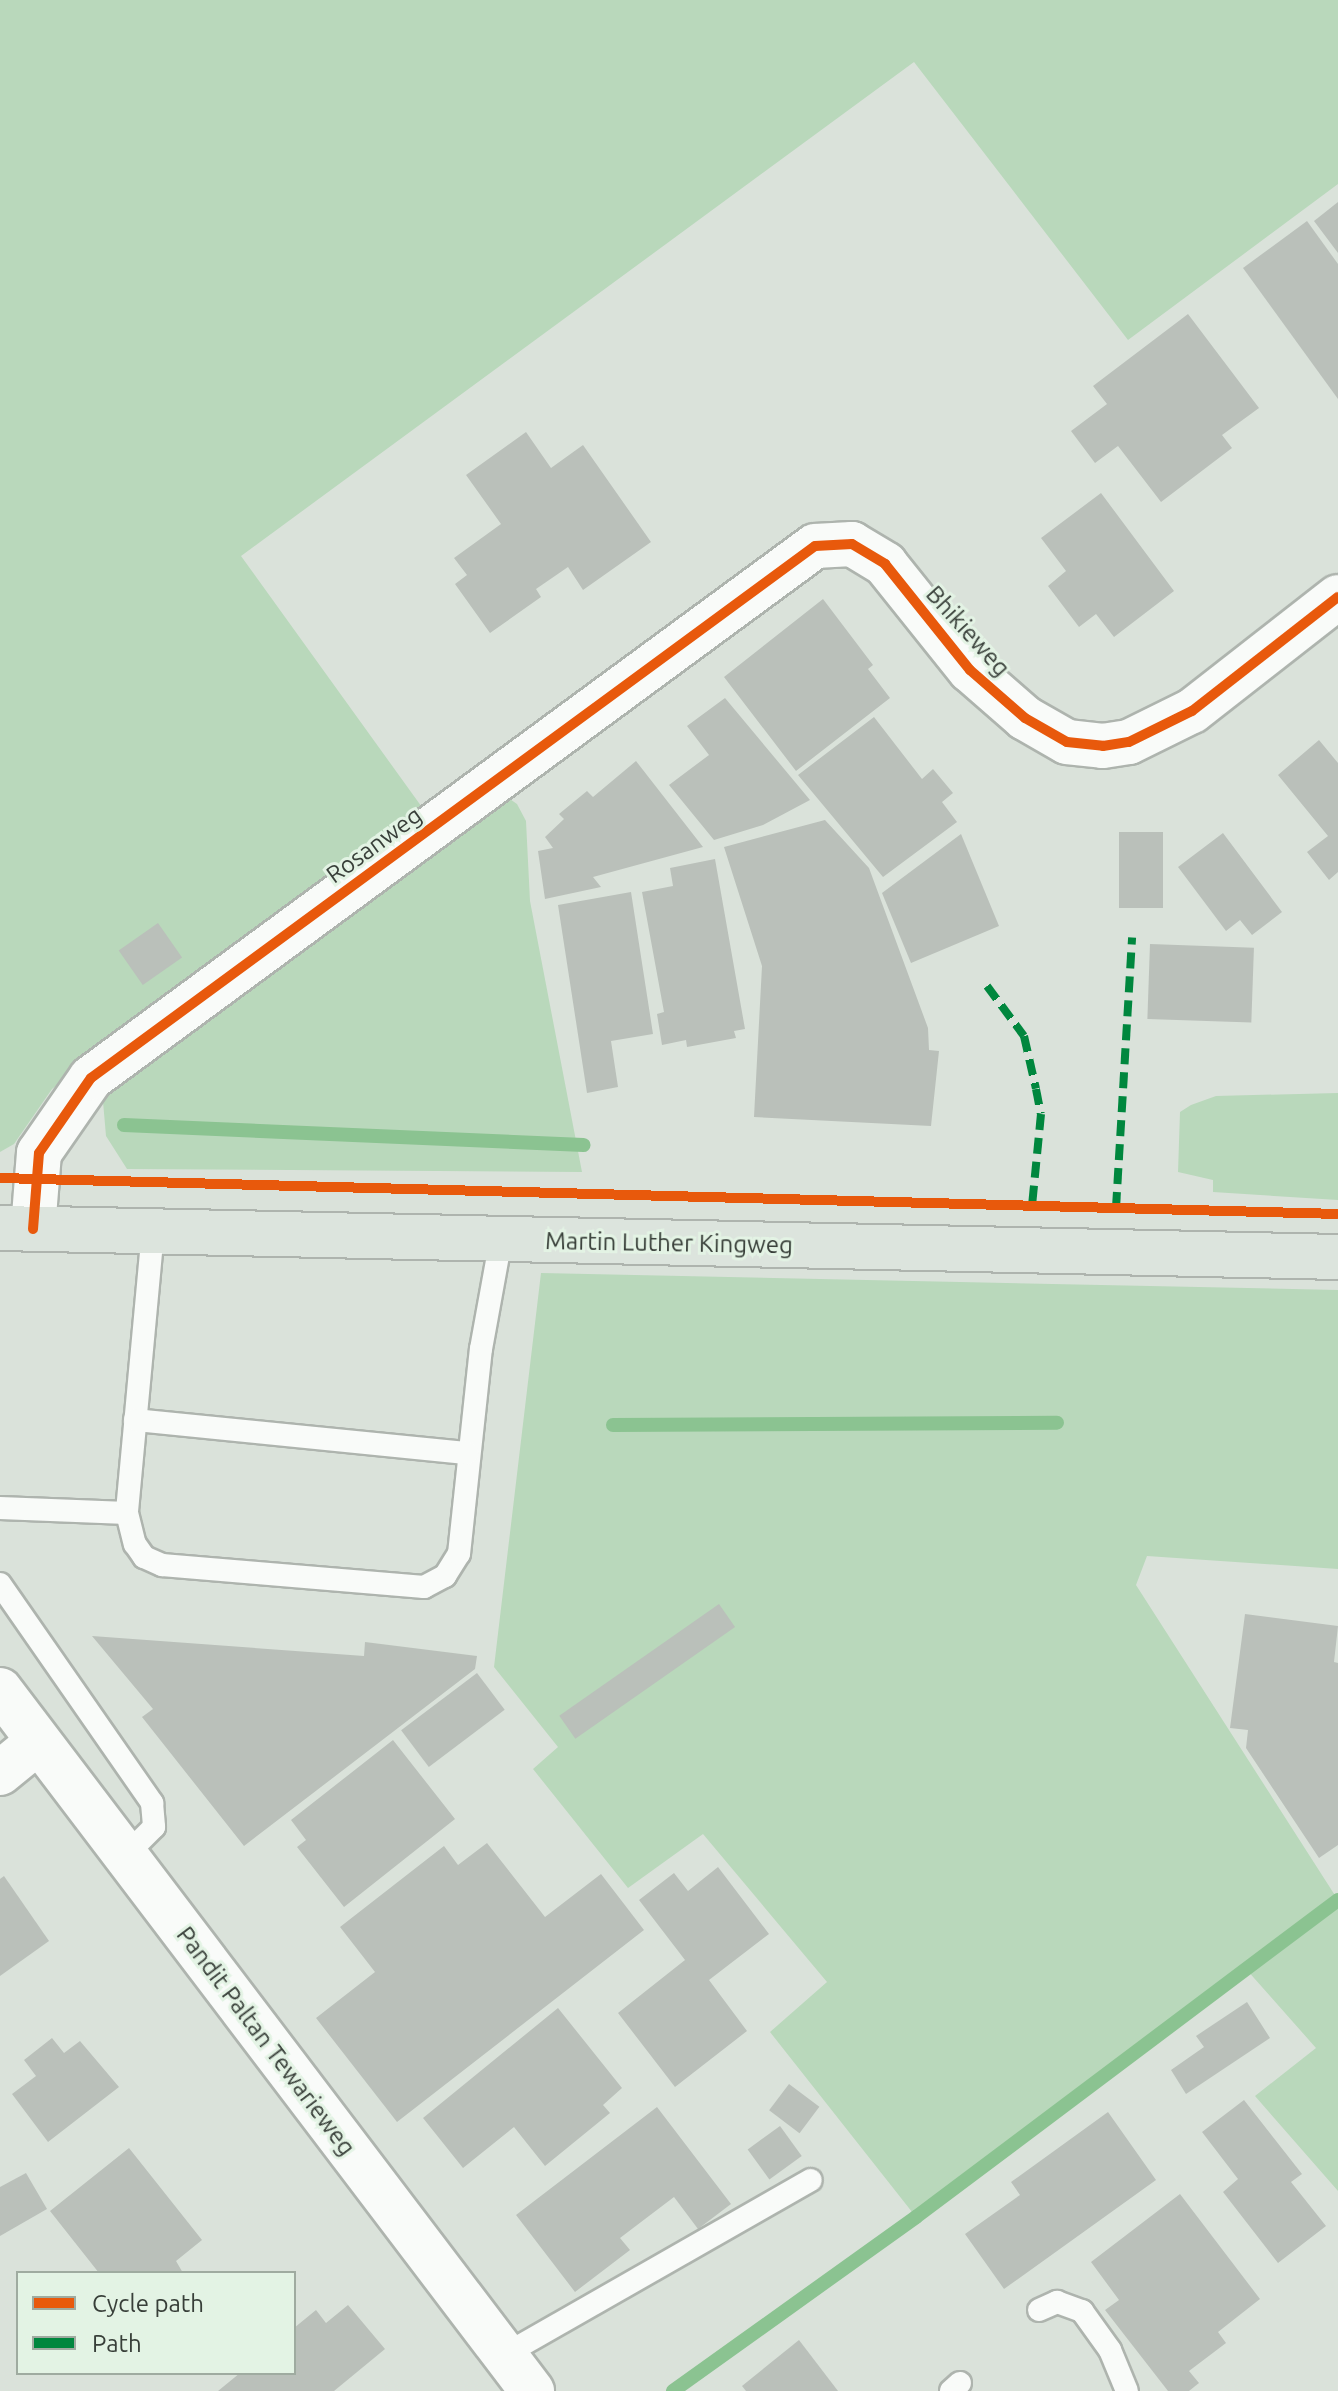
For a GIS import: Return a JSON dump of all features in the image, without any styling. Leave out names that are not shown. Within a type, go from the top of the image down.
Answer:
[{"type":"main road","name":"Martin Luther Kingweg","points":[[16,1228],[1338,1257]]},
{"type":"street","name":"Bhikieweg","points":[[815,546],[852,544],[885,564],[970,670],[1025,718],[1067,742],[1103,746],[1129,742],[1192,711],[1338,597]]},
{"type":"street","name":"Rosanweg","points":[[16,1228],[39,1153],[91,1078],[815,546]]},
{"type":"street","name":"Pandit Paltan Tewarieweg","points":[[0,1690],[532,2391]]},
{"type":"street","points":[[0,1773],[38,1742]]},
{"type":"lane","points":[[153,1231],[127,1513],[135,1544],[144,1557],[162,1565],[424,1587],[445,1576],[459,1554],[467,1453],[501,1239]]},
{"type":"lane","points":[[135,1420],[467,1453]]},
{"type":"lane","points":[[0,1508],[127,1513]]},
{"type":"lane","points":[[0,1584],[152,1803],[154,1827],[125,1856]]},
{"type":"lane","points":[[504,2355],[811,2180]]},
{"type":"lane","points":[[1039,2310],[1057,2302],[1082,2311],[1110,2350],[1127,2391]]},
{"type":"green space","points":[[0,0],[1338,0],[1338,184],[1128,340],[914,62],[241,556],[424,810],[52,1089],[14,1144],[0,1152]]},
{"type":"green space","points":[[504,795],[517,804],[526,821],[530,901],[582,1172],[127,1169],[106,1136],[102,1090]]},
{"type":"green space","points":[[1338,1093],[1338,1200],[1213,1192],[1213,1180],[1178,1172],[1180,1112],[1191,1105],[1216,1096]]},
{"type":"green space","points":[[541,1273],[1338,1290],[1338,1569],[1147,1556],[1136,1585],[1338,1900],[1338,2191],[1255,2096],[1316,2048],[1246,1969],[916,2217],[770,2032],[827,1982],[703,1834],[628,1888],[533,1769],[558,1747],[494,1667]]},
{"type":"building","points":[[1338,202],[1338,253],[1314,221]]},
{"type":"building","points":[[1307,221],[1338,264],[1338,399],[1243,268]]},
{"type":"building","points":[[1188,314],[1259,408],[1222,435],[1232,448],[1161,502],[1118,446],[1095,463],[1071,431],[1107,404],[1093,386]]},
{"type":"building","points":[[526,432],[551,468],[583,445],[651,542],[583,590],[568,567],[536,589],[541,597],[490,633],[455,584],[467,575],[454,558],[501,524],[466,475]]},
{"type":"building","points":[[1101,493],[1174,591],[1114,637],[1096,614],[1079,627],[1048,586],[1066,571],[1041,538]]},
{"type":"building","points":[[823,599],[873,665],[868,669],[890,698],[796,771],[724,677]]},
{"type":"building","points":[[725,698],[810,800],[763,825],[714,840],[669,785],[709,755],[687,726]]},
{"type":"building","points":[[874,717],[922,779],[933,769],[953,793],[942,802],[957,822],[883,877],[798,775]]},
{"type":"building","points":[[1319,740],[1338,763],[1338,872],[1329,880],[1307,852],[1328,836],[1278,775]]},
{"type":"building","points":[[636,761],[703,847],[593,877],[601,887],[545,899],[538,851],[553,848],[545,837],[564,819],[559,814],[587,791],[593,797]]},
{"type":"building","points":[[825,820],[869,868],[928,1028],[929,1050],[939,1051],[931,1126],[754,1117],[762,966],[724,847]]},
{"type":"building","points":[[1119,832],[1163,832],[1163,908],[1119,908]]},
{"type":"building","points":[[1223,833],[1282,912],[1252,935],[1240,920],[1226,931],[1178,867]]},
{"type":"building","points":[[961,834],[999,926],[911,963],[882,893]]},
{"type":"building","points":[[715,859],[745,1029],[734,1031],[736,1038],[687,1047],[686,1040],[662,1045],[657,1014],[664,1012],[642,892],[673,886],[670,868]]},
{"type":"building","points":[[631,892],[653,1034],[611,1041],[618,1087],[587,1093],[558,905]]},
{"type":"building","points":[[158,923],[182,957],[143,985],[119,951]]},
{"type":"building","points":[[1150,944],[1254,948],[1251,1023],[1147,1019]]},
{"type":"building","points":[[719,1604],[735,1627],[575,1739],[559,1716]]},
{"type":"building","points":[[1245,1614],[1338,1626],[1334,1662],[1338,1663],[1338,1845],[1319,1858],[1246,1748],[1248,1730],[1230,1728]]},
{"type":"building","points":[[92,1636],[364,1656],[365,1642],[477,1656],[475,1669],[244,1846],[142,1717],[153,1709]]},
{"type":"building","points":[[477,1673],[505,1710],[429,1767],[401,1730]]},
{"type":"building","points":[[393,1740],[455,1819],[344,1907],[297,1847],[306,1840],[291,1820]]},
{"type":"building","points":[[487,1843],[545,1917],[601,1874],[644,1930],[397,2122],[316,2018],[375,1972],[340,1927],[444,1846],[458,1865]]},
{"type":"building","points":[[718,1867],[769,1934],[709,1980],[747,2031],[675,2087],[618,2013],[685,1960],[639,1900],[674,1873],[688,1891]]},
{"type":"building","points":[[4,1876],[49,1941],[0,1976],[0,1879]]},
{"type":"building","points":[[1247,2002],[1270,2038],[1186,2094],[1171,2070],[1204,2047],[1196,2036]]},
{"type":"building","points":[[558,2008],[622,2088],[603,2105],[610,2113],[545,2166],[514,2127],[463,2168],[423,2118]]},
{"type":"building","points":[[52,2038],[64,2053],[80,2041],[119,2087],[48,2142],[12,2094],[36,2076],[24,2060]]},
{"type":"building","points":[[789,2084],[819,2107],[799,2133],[769,2110]]},
{"type":"building","points":[[1244,2100],[1302,2174],[1291,2182],[1326,2226],[1278,2263],[1223,2192],[1238,2179],[1202,2132]]},
{"type":"building","points":[[657,2107],[731,2204],[698,2229],[674,2197],[620,2238],[630,2250],[575,2292],[516,2215]]},
{"type":"building","points":[[1108,2112],[1156,2180],[1004,2289],[965,2234],[1020,2195],[1011,2182]]},
{"type":"building","points":[[780,2126],[802,2156],[769,2179],[748,2150]]},
{"type":"building","points":[[129,2148],[202,2240],[176,2261],[182,2271],[97,2271],[50,2211]]},
{"type":"building","points":[[26,2173],[47,2209],[0,2236],[0,2187]]},
{"type":"building","points":[[1180,2194],[1260,2299],[1218,2332],[1226,2343],[1189,2371],[1199,2383],[1189,2391],[1168,2391],[1105,2310],[1119,2300],[1091,2262]]},
{"type":"building","points":[[348,2305],[385,2349],[334,2391],[218,2391],[238,2375],[296,2375],[296,2326],[316,2310],[326,2323]]},
{"type":"building","points":[[799,2340],[838,2391],[746,2391],[742,2386]]},
{"type":"waterway","points":[[124,1125],[584,1145]]},
{"type":"waterway","points":[[613,1425],[1057,1423]]},
{"type":"waterway","points":[[673,2391],[916,2217],[1338,1900]]},
{"type":"marked path","points":[[1116,1208],[1132,937]]},
{"type":"marked path","points":[[987,986],[1024,1036],[1036,1089],[1041,1114],[1032,1205]]},
{"type":"cycle path","points":[[33,1229],[39,1153],[91,1078],[815,546],[852,544],[885,564],[970,670],[1025,718],[1067,742],[1103,746],[1129,742],[1192,711],[1338,597]]},
{"type":"cycle path","points":[[0,1178],[1338,1214]]}]
